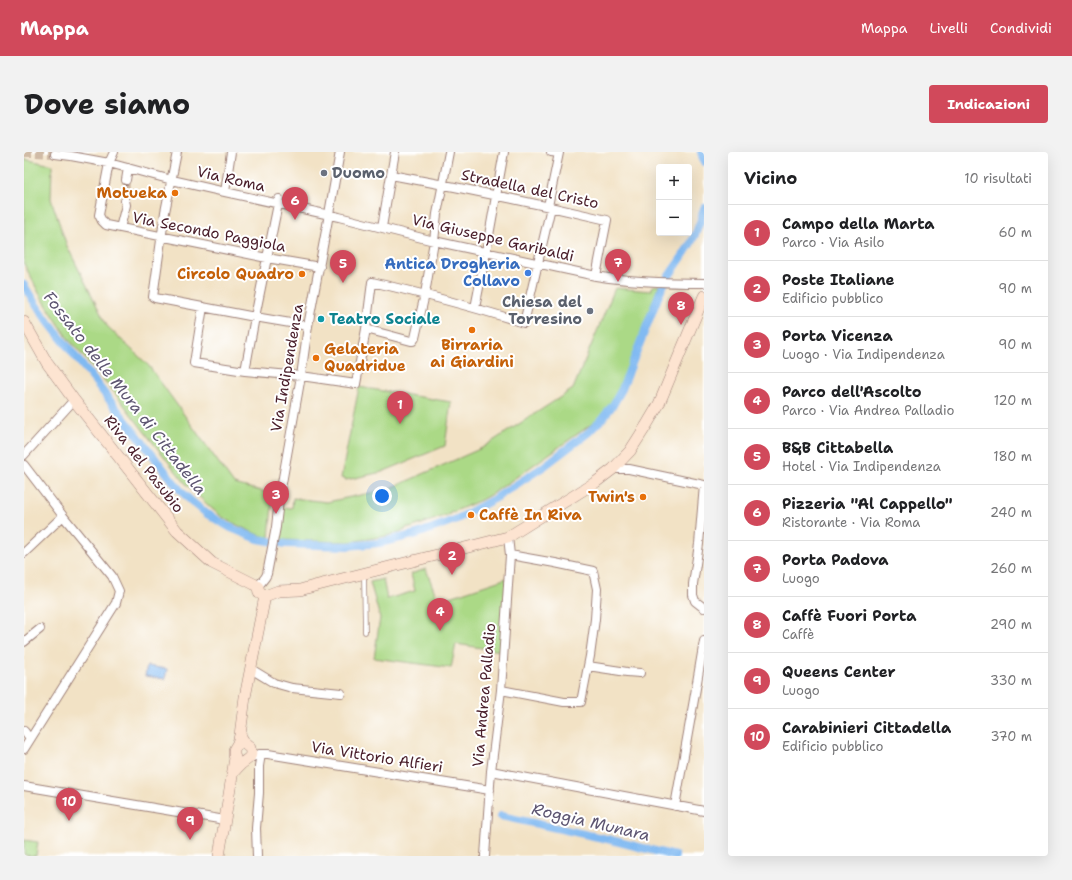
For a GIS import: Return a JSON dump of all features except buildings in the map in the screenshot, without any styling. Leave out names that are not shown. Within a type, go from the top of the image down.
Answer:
[{"type":"street","points":[[109,163],[114,152]]},
{"type":"street","points":[[176,152],[165,212],[153,297],[308,326]]},
{"type":"street","points":[[225,192],[231,152]]},
{"type":"street","name":"Via Indipendenza","points":[[266,592],[259,584],[266,577],[276,527],[282,478],[340,152]]},
{"type":"street","points":[[382,227],[395,152]]},
{"type":"street","points":[[366,329],[411,341],[415,338],[425,294],[442,184],[449,152]]},
{"type":"street","points":[[475,308],[504,152]]},
{"type":"street","points":[[203,307],[194,363],[245,371],[301,376],[356,384],[366,329],[372,282],[425,294],[524,323],[538,263],[559,153],[551,152]]},
{"type":"street","name":"Via Roma","points":[[55,154],[109,163],[172,180],[225,192],[278,201],[329,214]]},
{"type":"street","name":"Via Secondo Paggiola","points":[[109,163],[100,215],[102,221],[106,225],[267,258],[320,267]]},
{"type":"street","points":[[126,180],[128,168]]},
{"type":"street","name":"Stradella del Cristo","points":[[391,175],[442,184],[607,220],[596,276]]},
{"type":"street","points":[[120,228],[126,205],[125,201]]},
{"type":"street","points":[[245,371],[278,201]]},
{"type":"street","name":"Via Giuseppe Garibaldi","points":[[329,214],[434,240],[596,276],[652,282],[704,283]]},
{"type":"street","points":[[257,856],[256,828],[259,793],[259,766],[248,754],[240,735],[245,697],[266,592],[300,590],[508,537],[596,482],[630,451],[659,404],[704,296]]},
{"type":"street","name":"Riva del Pasubio","points":[[24,322],[47,363],[74,400],[178,531],[212,563],[266,592]]},
{"type":"street","points":[[24,455],[74,400]]},
{"type":"street","points":[[24,465],[112,576],[119,591],[116,603],[24,749]]},
{"type":"street","points":[[613,468],[629,469],[704,485],[699,544],[693,584],[693,595],[695,601],[704,608]]},
{"type":"street","points":[[24,554],[63,516]]},
{"type":"street","name":"Via Andrea Palladio","points":[[485,856],[490,790],[501,690],[510,555],[508,537]]},
{"type":"street","points":[[501,690],[564,702],[581,702],[595,619],[597,589],[593,570],[510,555]]},
{"type":"street","points":[[24,642],[40,629]]},
{"type":"street","points":[[674,806],[696,694],[704,641]]},
{"type":"street","points":[[588,666],[640,673]]},
{"type":"street","points":[[251,669],[274,683],[292,688],[341,693]]},
{"type":"street","points":[[24,731],[30,739]]},
{"type":"street","points":[[219,856],[232,774],[248,754]]},
{"type":"street","name":"Via Vittorio Alfieri","points":[[248,754],[268,754],[490,790]]},
{"type":"street","points":[[492,771],[704,811]]},
{"type":"street","points":[[24,786],[225,820]]},
{"type":"lane","points":[[364,574],[365,632]]},
{"type":"green space","points":[[24,159],[52,165],[51,199],[67,246],[107,326],[149,366],[234,484],[273,494],[269,538],[256,534],[222,517],[186,484],[110,387],[69,340],[40,295],[24,264]]},
{"type":"green space","points":[[659,285],[625,375],[612,402],[596,421],[495,492],[481,500],[453,512],[452,511],[450,514],[410,528],[408,527],[405,530],[387,536],[349,542],[280,540],[279,530],[282,507],[292,508],[293,498],[327,502],[389,489],[482,448],[573,389],[615,288],[650,291],[652,286]]},
{"type":"green space","points":[[359,387],[451,402],[445,446],[382,472],[346,480],[341,478]]},
{"type":"green space","points":[[426,569],[438,601],[507,578],[501,651],[456,644],[451,668],[374,658],[380,618],[370,582],[383,579],[387,599],[415,591],[411,574]]},
{"type":"green space","points":[[24,840],[38,842],[36,856],[24,855]]},
{"type":"water","points":[[147,666],[167,669],[165,679],[145,676]]},
{"type":"waterway","name":"Fossato delle Mura di Cittadella","points":[[701,152],[704,162]]},
{"type":"waterway","name":"Fossato delle Mura di Cittadella","points":[[24,285],[46,319],[180,490],[207,514],[231,528],[258,539],[286,544],[347,546],[379,543],[417,534],[457,519],[494,499],[543,467],[589,432],[602,419],[613,405],[622,389],[662,287],[694,238],[704,208]]},
{"type":"waterway","name":"Roggia Munara","points":[[501,816],[607,839],[675,856]]},
{"type":"tunnel","points":[[24,153],[55,154]]},
{"type":"tunnel","points":[[125,201],[126,180]]},
{"type":"place","name":"Duomo","points":[[324,173]]},
{"type":"place","name":"Motueka","points":[[175,193]]},
{"type":"place","name":"Pizzeria \"Al Cappello\"","points":[[295,220]]},
{"type":"place","name":"Antica Drogheria Collavo","points":[[528,273]]},
{"type":"place","name":"Circolo Quadro","points":[[302,274]]},
{"type":"place","name":"Porta Padova","points":[[618,282]]},
{"type":"place","name":"B&B Cittabella","points":[[343,283]]},
{"type":"place","name":"Chiesa del Torresino","points":[[590,311]]},
{"type":"place","name":"Teatro Sociale","points":[[321,319]]},
{"type":"place","name":"Caffè Fuori Porta","points":[[681,325]]},
{"type":"place","name":"Birraria ai Giardini","points":[[472,330]]},
{"type":"place","name":"Gelateria Quadridue","points":[[316,358]]},
{"type":"place","name":"Campo della Marta","points":[[400,424]]},
{"type":"place","name":"Twin's","points":[[643,497]]},
{"type":"place","name":"Porta Vicenza","points":[[276,514]]},
{"type":"place","name":"Caffè In Riva","points":[[471,515]]},
{"type":"place","name":"Poste Italiane","points":[[452,575]]},
{"type":"place","name":"Parco dell'Ascolto","points":[[440,631]]},
{"type":"place","name":"Carabinieri Cittadella","points":[[69,821]]},
{"type":"place","name":"Queens Center","points":[[190,840]]}]
